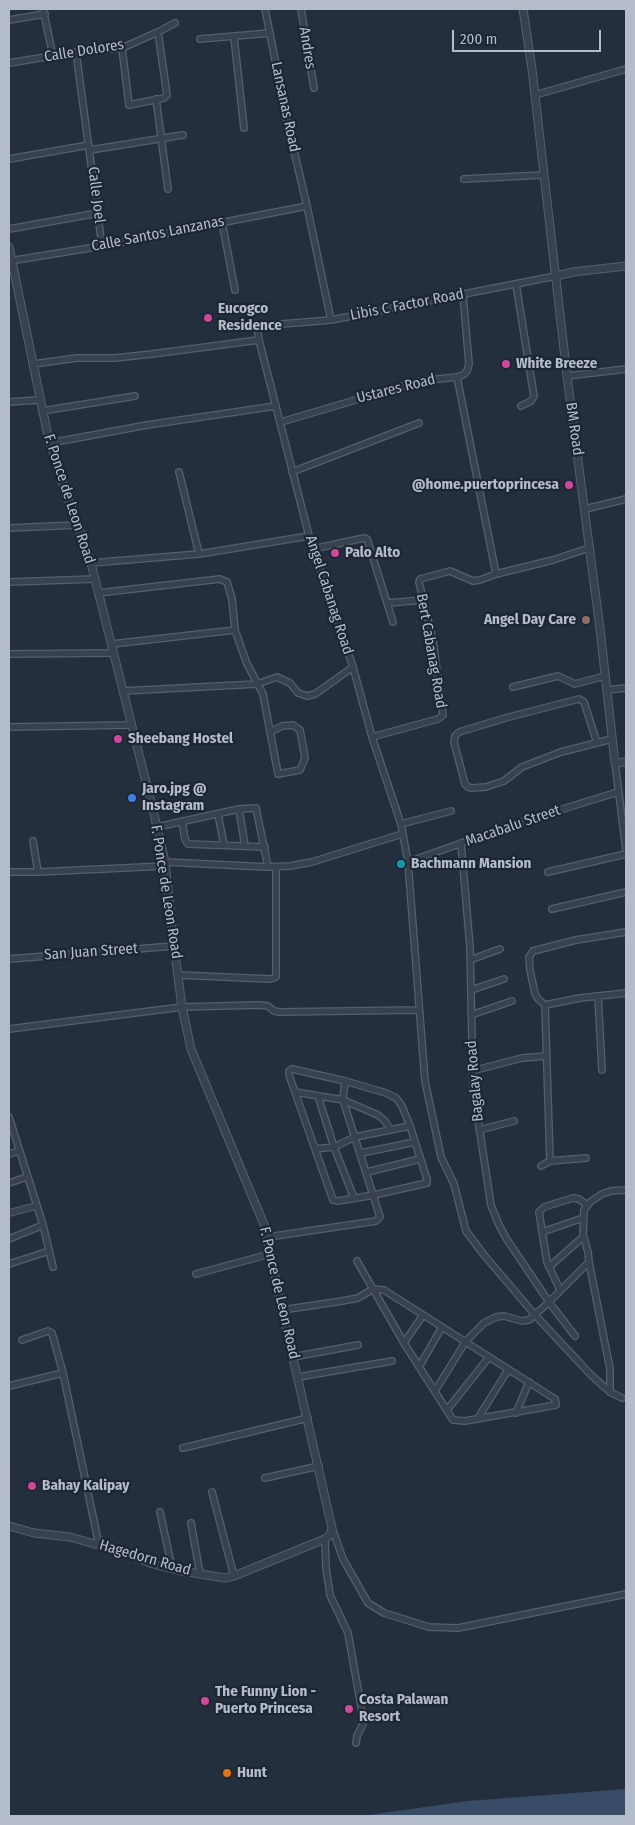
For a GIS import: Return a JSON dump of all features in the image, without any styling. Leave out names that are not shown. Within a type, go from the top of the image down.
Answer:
[{"type":"street","name":"Lansanas Road","points":[[266,9],[289,130],[331,320]]},
{"type":"street","name":"Andres","points":[[301,9],[314,88]]},
{"type":"street","name":"BM Road","points":[[523,9],[626,852]]},
{"type":"street","points":[[9,20],[44,12],[53,56]]},
{"type":"street","name":"Calle Dolores","points":[[9,63],[76,52],[122,48],[175,23]]},
{"type":"street","points":[[122,48],[128,104],[131,105],[166,97],[158,32]]},
{"type":"street","points":[[200,39],[270,32]]},
{"type":"street","points":[[234,37],[244,128]]},
{"type":"street","name":"Calle Joel","points":[[76,52],[102,246]]},
{"type":"street","points":[[535,95],[626,70]]},
{"type":"street","points":[[156,99],[168,189]]},
{"type":"street","points":[[9,159],[183,135]]},
{"type":"street","points":[[464,178],[543,174]]},
{"type":"street","name":"Calle Santos Lanzanas","points":[[10,261],[102,246],[307,206]]},
{"type":"street","points":[[9,229],[98,213]]},
{"type":"street","points":[[222,222],[235,290]]},
{"type":"street","name":"F. Ponce de Leon Road","points":[[9,247],[10,261],[50,443],[91,563],[157,827],[165,864],[182,1007],[193,1058],[263,1219],[332,1530]]},
{"type":"street","points":[[556,276],[573,272],[626,266]]},
{"type":"street","name":"Libis C Factor Road","points":[[257,326],[331,320],[556,276]]},
{"type":"street","points":[[516,284],[534,396],[531,401],[521,406]]},
{"type":"street","name":"Ustares Road","points":[[281,422],[420,381],[457,377],[467,372],[469,368],[463,295]]},
{"type":"street","name":"Angel Cabanag Road","points":[[257,326],[309,536],[353,667],[372,737],[400,824],[408,862],[421,1046],[429,1105],[441,1157],[454,1184],[466,1231],[535,1316],[591,1375],[610,1392],[622,1398]]},
{"type":"street","points":[[33,364],[77,358],[115,358],[259,340]]},
{"type":"street","points":[[567,376],[626,369]]},
{"type":"street","points":[[457,377],[496,574]]},
{"type":"street","points":[[42,411],[136,396]]},
{"type":"street","points":[[9,402],[40,400]]},
{"type":"street","points":[[50,443],[147,425],[276,406]]},
{"type":"street","points":[[292,472],[419,423]]},
{"type":"street","points":[[179,472],[199,554]]},
{"type":"street","points":[[585,509],[626,499]]},
{"type":"street","points":[[9,528],[78,525]]},
{"type":"street","points":[[91,563],[199,554],[309,536]]},
{"type":"street","points":[[313,549],[364,538],[367,539],[393,622]]},
{"type":"street","name":"Bert Cabanag Road","points":[[372,737],[438,719],[443,715],[433,641],[419,582],[422,578],[450,571],[476,581],[590,548]]},
{"type":"street","points":[[9,582],[95,578]]},
{"type":"street","points":[[98,593],[220,579],[225,580],[229,584],[235,630],[247,664],[262,694],[278,774],[300,770],[305,758],[300,730],[293,725],[282,726],[270,732]]},
{"type":"street","points":[[388,603],[423,600]]},
{"type":"street","points":[[112,644],[235,630]]},
{"type":"street","points":[[9,654],[114,653]]},
{"type":"street","points":[[123,691],[257,684],[277,677],[290,683],[298,693],[307,696],[315,694],[353,667]]},
{"type":"street","points":[[513,687],[558,676],[575,684],[605,676]]},
{"type":"street","points":[[607,690],[626,688]]},
{"type":"street","points":[[597,743],[584,702],[579,699],[509,716],[459,732],[455,736],[454,742],[465,784],[472,788],[504,780],[522,767],[561,752],[597,743],[612,739]]},
{"type":"street","points":[[9,728],[130,725]]},
{"type":"street","points":[[615,763],[626,762]]},
{"type":"street","name":"Macabalu Street","points":[[408,862],[527,820],[618,792]]},
{"type":"street","points":[[157,827],[253,807],[257,809],[268,867]]},
{"type":"street","points":[[238,809],[245,846]]},
{"type":"street","points":[[400,824],[451,811]]},
{"type":"street","points":[[218,814],[224,845]]},
{"type":"street","points":[[182,821],[185,839],[188,844],[265,847]]},
{"type":"street","points":[[9,872],[165,864],[276,867],[312,862],[402,834]]},
{"type":"street","points":[[33,841],[38,872]]},
{"type":"street","name":"Bagalay Road","points":[[461,843],[470,960],[474,1104],[480,1130],[491,1205],[506,1238],[574,1336]]},
{"type":"street","points":[[548,872],[626,852]]},
{"type":"street","points":[[179,975],[270,979],[276,977],[276,867]]},
{"type":"street","points":[[552,909],[626,892]]},
{"type":"street","points":[[550,1161],[550,1106],[545,1005],[535,994],[528,961],[533,952],[591,936],[626,932]]},
{"type":"street","name":"San Juan Street","points":[[9,959],[174,946]]},
{"type":"street","points":[[470,960],[500,949]]},
{"type":"street","points":[[471,990],[504,979]]},
{"type":"street","points":[[545,1005],[626,993]]},
{"type":"street","points":[[598,996],[602,1070]]},
{"type":"street","points":[[471,1015],[512,1001]]},
{"type":"street","points":[[9,1029],[182,1007],[258,1005],[268,1006],[274,1011],[279,1012],[419,1010]]},
{"type":"street","points":[[472,1071],[522,1058],[547,1056]]},
{"type":"street","points":[[292,1069],[345,1081],[386,1093],[396,1098],[402,1106],[410,1126],[427,1179],[425,1184],[374,1195],[338,1201],[333,1200],[288,1072],[292,1069]]},
{"type":"street","points":[[268,1237],[376,1221],[380,1217],[343,1100],[345,1081]]},
{"type":"street","points":[[295,1092],[343,1100],[378,1115],[385,1121],[390,1130]]},
{"type":"street","points":[[318,1096],[334,1146],[354,1198]]},
{"type":"street","points":[[9,1117],[10,1127],[20,1151],[43,1225],[53,1267]]},
{"type":"street","points":[[480,1130],[514,1122]]},
{"type":"street","points":[[315,1149],[334,1146],[355,1137],[410,1126]]},
{"type":"street","points":[[361,1153],[415,1142]]},
{"type":"street","points":[[9,1154],[20,1151]]},
{"type":"street","points":[[540,1166],[550,1161],[586,1158]]},
{"type":"street","points":[[367,1172],[420,1159]]},
{"type":"street","points":[[9,1183],[28,1177]]},
{"type":"street","points":[[610,1392],[610,1369],[588,1252],[583,1236],[583,1218],[584,1210],[594,1199],[607,1192],[626,1190]]},
{"type":"street","points":[[560,1290],[549,1267],[540,1212],[544,1207],[573,1198],[579,1199],[587,1205]]},
{"type":"street","points":[[9,1213],[36,1206]]},
{"type":"street","points":[[542,1232],[583,1218]]},
{"type":"street","points":[[9,1239],[43,1225]]},
{"type":"street","points":[[549,1267],[583,1236]]},
{"type":"street","points":[[9,1264],[49,1251]]},
{"type":"street","points":[[196,1274],[270,1254]]},
{"type":"street","points":[[282,1310],[319,1306],[358,1298],[374,1289],[386,1291],[556,1399],[556,1405],[516,1413],[456,1421],[452,1419],[404,1343],[374,1289],[357,1262]]},
{"type":"street","points":[[434,1391],[466,1341],[484,1324],[496,1317],[504,1316],[526,1320],[535,1316],[589,1262]]},
{"type":"street","points":[[404,1343],[424,1315]]},
{"type":"street","points":[[419,1367],[442,1327]]},
{"type":"street","points":[[22,1340],[48,1330],[52,1332],[63,1373],[99,1545]]},
{"type":"street","points":[[293,1356],[358,1346]]},
{"type":"street","points":[[447,1410],[489,1357]]},
{"type":"street","points":[[298,1377],[392,1361]]},
{"type":"street","points":[[478,1418],[508,1370]]},
{"type":"street","points":[[9,1386],[63,1373]]},
{"type":"street","points":[[516,1413],[529,1382]]},
{"type":"street","points":[[183,1448],[308,1418]]},
{"type":"street","points":[[265,1478],[319,1466]]},
{"type":"street","points":[[212,1492],[234,1576]]},
{"type":"street","points":[[160,1512],[172,1568]]},
{"type":"street","points":[[191,1523],[200,1574]]},
{"type":"street","name":"Hagedorn Road","points":[[9,1526],[34,1533],[70,1538],[99,1545],[153,1564],[225,1578],[326,1539]]},
{"type":"street","points":[[332,1530],[326,1539],[326,1568],[330,1595],[348,1633],[361,1706],[363,1724],[356,1743]]},
{"type":"street","points":[[332,1530],[343,1559],[368,1602],[384,1612],[429,1627],[458,1628],[626,1594]]},
{"type":"water","points":[[626,1789],[626,1816],[362,1816],[468,1801]]},
{"type":"place","name":"Eucogco Residence","points":[[208,318]]},
{"type":"place","name":"White Breeze","points":[[506,364]]},
{"type":"place","name":"@home.puertoprincesa","points":[[569,485]]},
{"type":"place","name":"Palo Alto","points":[[335,553]]},
{"type":"place","name":"Angel Day Care","points":[[586,620]]},
{"type":"place","name":"Sheebang Hostel","points":[[118,739]]},
{"type":"place","name":"Jaro.jpg @ Instagram","points":[[132,798]]},
{"type":"place","name":"Bachmann Mansion","points":[[401,864]]},
{"type":"place","name":"Bahay Kalipay","points":[[32,1486]]},
{"type":"place","name":"The Funny Lion - Puerto Princesa","points":[[205,1701]]},
{"type":"place","name":"Costa Palawan Resort","points":[[349,1709]]},
{"type":"place","name":"Hunt","points":[[227,1773]]}]
